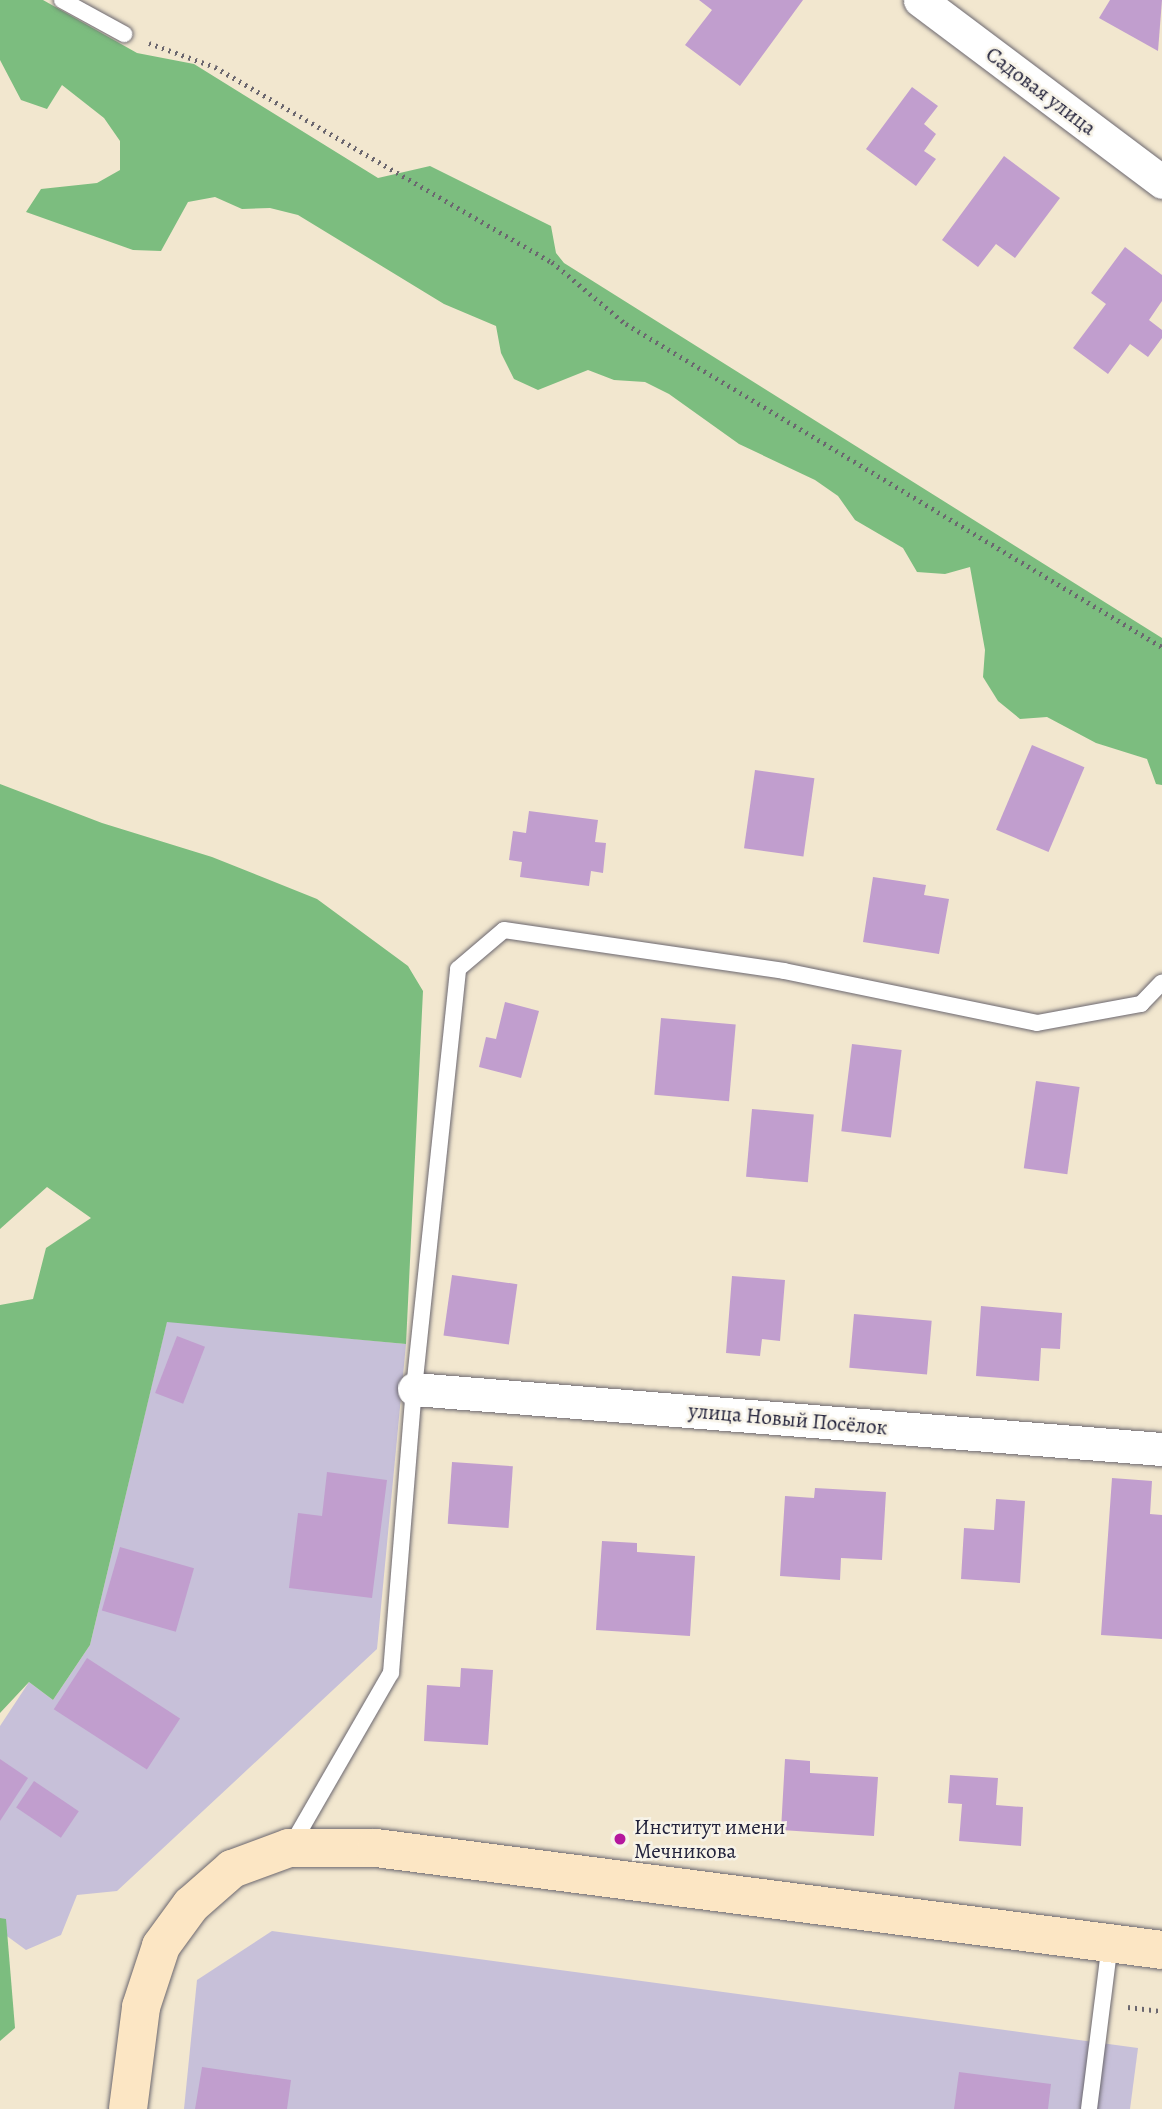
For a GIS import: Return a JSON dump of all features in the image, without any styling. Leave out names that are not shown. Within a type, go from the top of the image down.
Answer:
[{"type":"main road","points":[[128,2109],[141,2007],[161,1947],[191,1905],[232,1869],[289,1848],[376,1847],[1162,1950]]},
{"type":"street","name":"Садовая улица","points":[[920,0],[1162,182]]},
{"type":"street","name":"улица Новый Посёлок","points":[[414,1389],[1162,1449]]},
{"type":"lane","points":[[62,0],[124,34]]},
{"type":"lane","points":[[289,1848],[391,1673],[414,1389],[458,969],[505,930],[784,971],[1037,1023],[1141,1004],[1162,982]]},
{"type":"lane","points":[[1089,2109],[1110,1943]]},
{"type":"path","points":[[124,34],[215,67],[552,262],[626,324],[1162,647]]},
{"type":"path","points":[[1102,2004],[1162,2011]]},
{"type":"shaded area","points":[[167,1321],[406,1344],[377,1649],[117,1891],[77,1895],[61,1935],[26,1950],[0,1931],[0,1726],[29,1682],[53,1700],[90,1645]]},
{"type":"shaded area","points":[[272,1931],[1138,2048],[1130,2109],[184,2109],[197,1980]]},
{"type":"green space","points":[[0,0],[43,0],[137,53],[194,64],[378,178],[430,166],[551,226],[556,253],[564,263],[1162,638],[1162,785],[1156,784],[1147,759],[1096,743],[1047,717],[1020,719],[998,701],[983,677],[985,650],[970,567],[945,574],[917,572],[903,548],[855,520],[838,496],[815,480],[739,444],[669,394],[645,382],[614,380],[588,370],[538,390],[514,379],[501,353],[496,326],[444,304],[298,215],[270,208],[242,209],[215,197],[188,202],[161,251],[133,250],[26,212],[41,189],[97,183],[120,170],[120,141],[104,118],[62,85],[47,109],[21,100],[0,60]]},
{"type":"green space","points":[[0,784],[102,823],[212,857],[317,899],[408,966],[423,991],[406,1344],[167,1322],[90,1645],[53,1700],[29,1682],[0,1713],[0,1305],[33,1299],[46,1248],[91,1218],[47,1187],[0,1229]]},
{"type":"green space","points":[[0,1918],[6,1919],[15,2028],[0,2041]]},
{"type":"building","points":[[699,0],[803,0],[740,86],[685,45],[712,10]]},
{"type":"building","points":[[1110,0],[1162,0],[1158,51],[1099,18]]},
{"type":"building","points":[[912,87],[938,106],[924,124],[936,134],[924,151],[936,159],[916,186],[866,149]]},
{"type":"building","points":[[1004,156],[1060,198],[1015,258],[996,244],[978,267],[942,240]]},
{"type":"building","points":[[1125,247],[1162,275],[1162,301],[1149,320],[1162,330],[1162,338],[1148,357],[1130,344],[1108,374],[1073,348],[1106,304],[1091,293]]},
{"type":"building","points":[[1032,745],[1084,767],[1049,852],[996,830]]},
{"type":"building","points":[[755,770],[814,778],[803,857],[744,848]]},
{"type":"building","points":[[529,811],[598,820],[595,842],[606,843],[603,873],[591,871],[589,886],[520,877],[522,862],[509,860],[513,831],[526,833]]},
{"type":"building","points":[[873,877],[926,885],[924,895],[949,899],[939,954],[863,942]]},
{"type":"building","points":[[505,1002],[539,1011],[521,1078],[479,1067],[486,1037],[496,1039]]},
{"type":"building","points":[[661,1018],[736,1025],[729,1101],[654,1095]]},
{"type":"building","points":[[852,1044],[902,1050],[891,1137],[841,1131]]},
{"type":"building","points":[[1036,1081],[1080,1087],[1067,1174],[1024,1168]]},
{"type":"building","points":[[752,1109],[814,1114],[808,1182],[746,1177]]},
{"type":"building","points":[[452,1275],[517,1284],[509,1345],[444,1335]]},
{"type":"building","points":[[732,1276],[785,1280],[780,1341],[762,1339],[760,1356],[726,1353]]},
{"type":"building","points":[[981,1306],[1062,1313],[1060,1349],[1041,1348],[1039,1381],[976,1376]]},
{"type":"building","points":[[854,1314],[932,1321],[927,1375],[849,1368]]},
{"type":"building","points":[[177,1336],[205,1347],[183,1404],[155,1393]]},
{"type":"building","points":[[452,1462],[513,1466],[509,1528],[448,1524]]},
{"type":"building","points":[[327,1472],[387,1480],[372,1598],[289,1588],[298,1513],[322,1516]]},
{"type":"building","points":[[1112,1478],[1152,1481],[1150,1514],[1162,1515],[1162,1639],[1101,1635]]},
{"type":"building","points":[[815,1488],[886,1492],[882,1560],[841,1558],[840,1580],[780,1576],[785,1496],[814,1498]]},
{"type":"building","points":[[996,1499],[1025,1501],[1020,1583],[961,1579],[964,1528],[994,1530]]},
{"type":"building","points":[[602,1541],[637,1543],[637,1552],[695,1556],[690,1636],[596,1630]]},
{"type":"building","points":[[120,1547],[194,1568],[176,1632],[102,1610]]},
{"type":"building","points":[[87,1658],[180,1718],[147,1770],[54,1709]]},
{"type":"building","points":[[461,1668],[493,1670],[488,1745],[424,1741],[427,1685],[460,1687]]},
{"type":"building","points":[[0,1759],[28,1778],[0,1821]]},
{"type":"building","points":[[785,1759],[810,1761],[810,1773],[878,1777],[874,1836],[781,1830]]},
{"type":"building","points":[[950,1775],[998,1778],[996,1805],[1023,1807],[1021,1846],[959,1841],[962,1804],[948,1803]]},
{"type":"building","points":[[34,1781],[79,1811],[61,1838],[16,1808]]},
{"type":"building","points":[[202,2067],[291,2080],[287,2109],[195,2109]]},
{"type":"building","points":[[959,2072],[1051,2084],[1048,2109],[954,2109]]},
{"type":"place","name":"Институт имени Мечникова","points":[[620,1839]]}]
